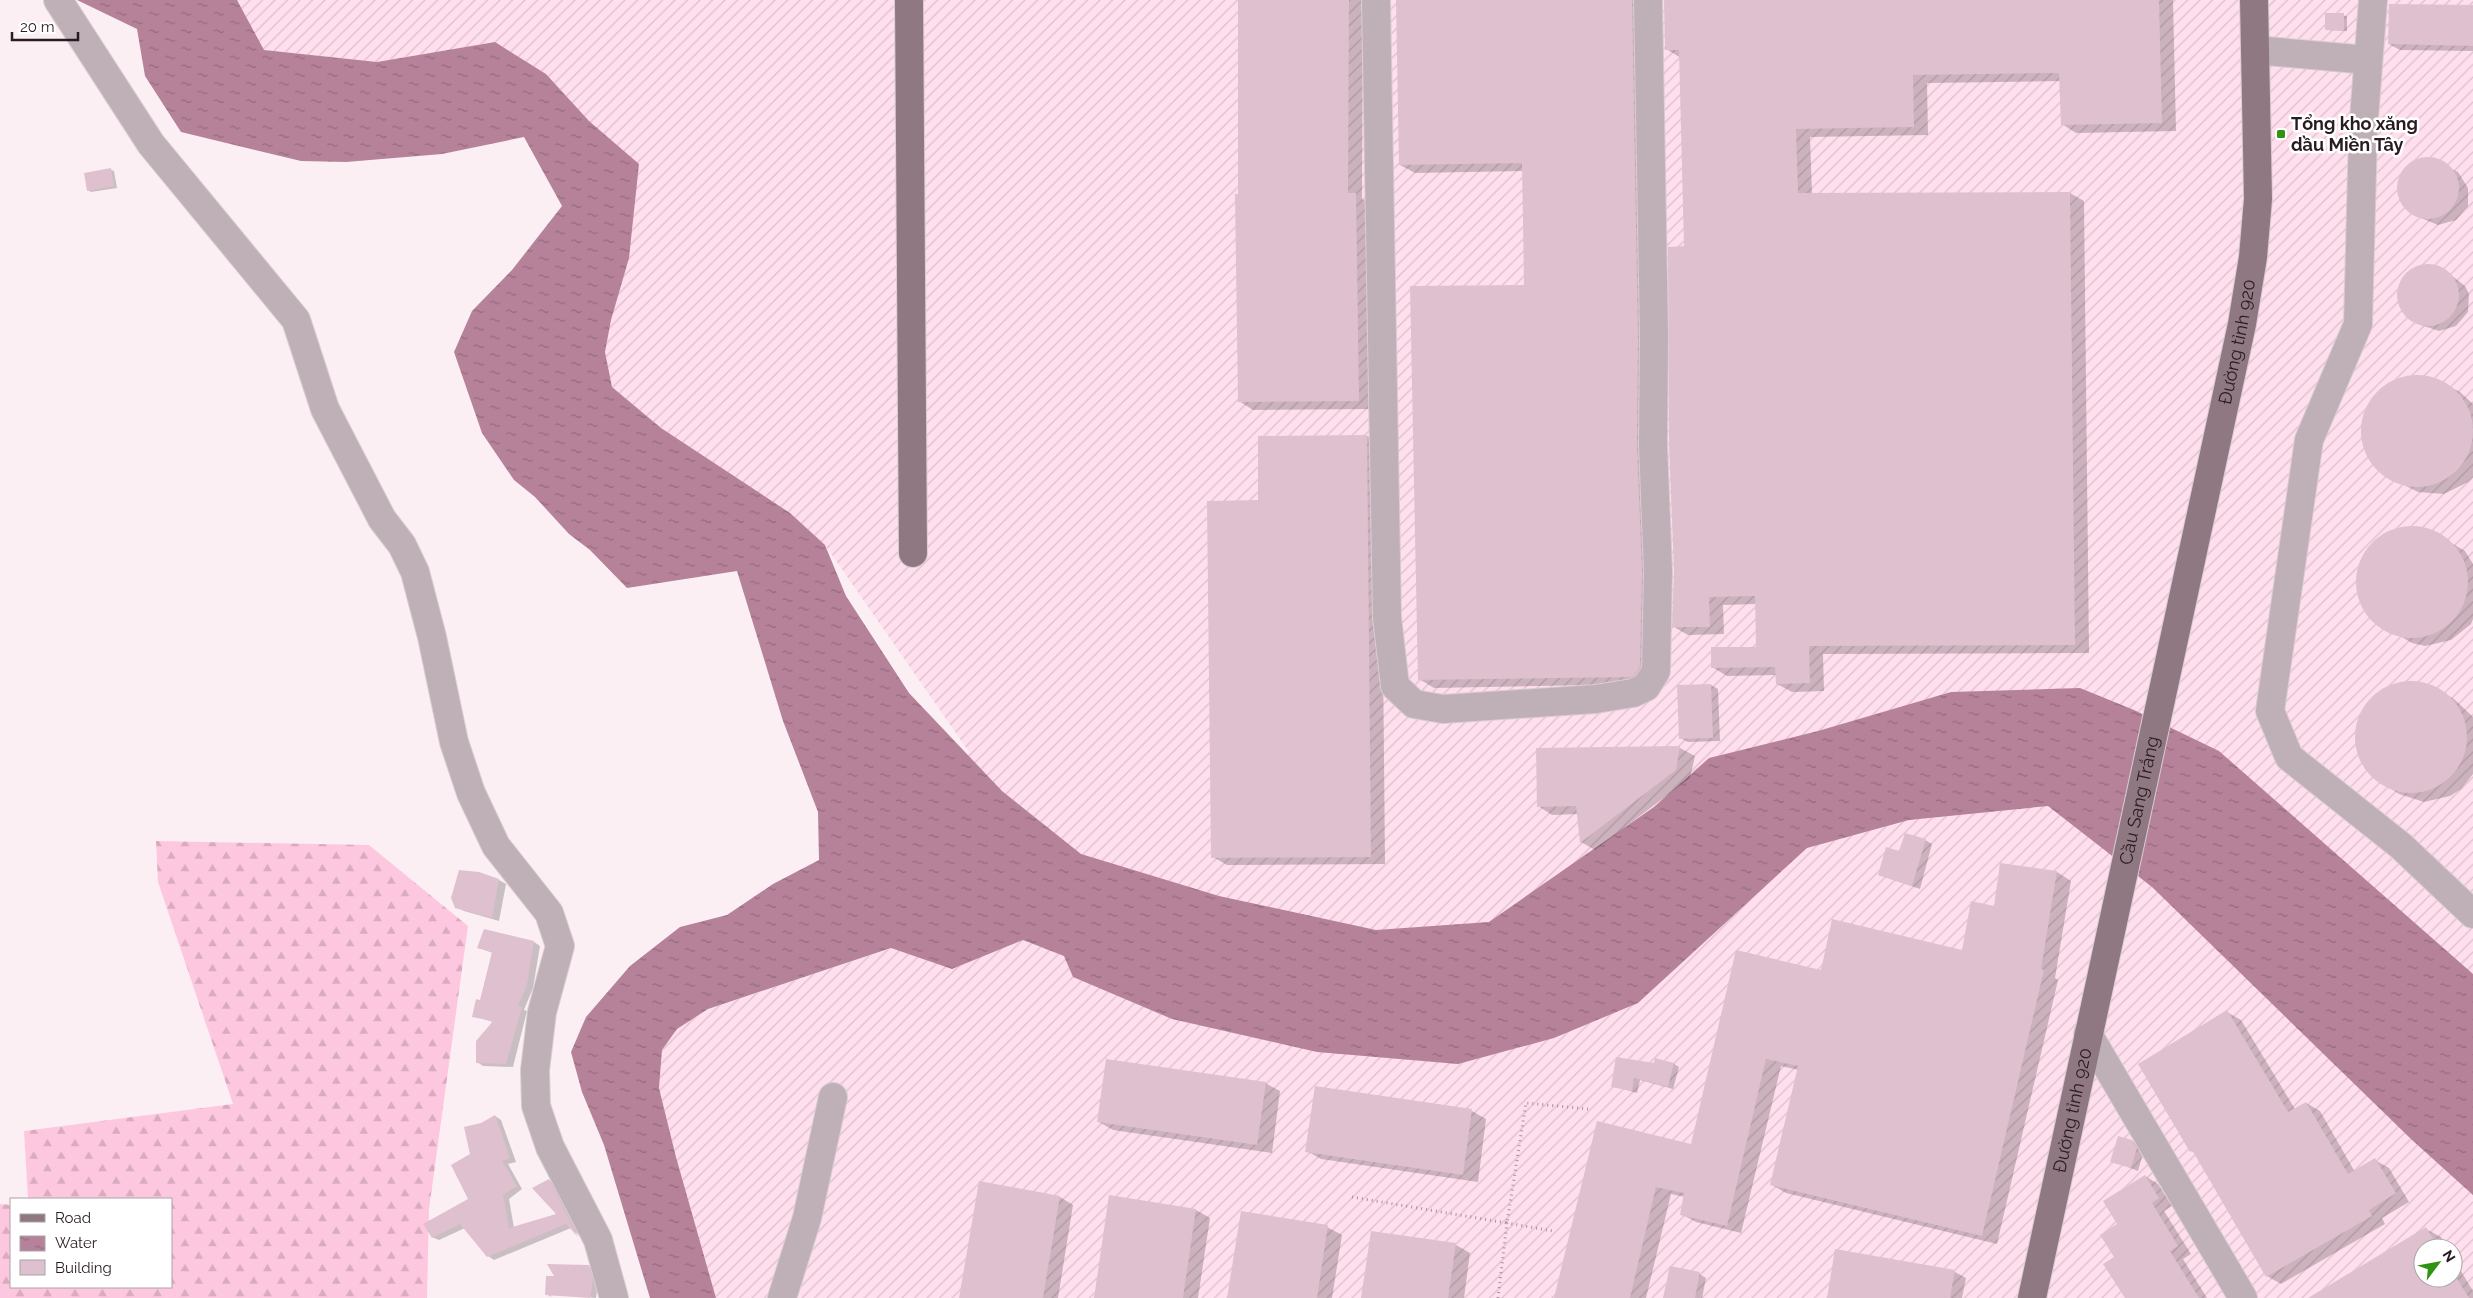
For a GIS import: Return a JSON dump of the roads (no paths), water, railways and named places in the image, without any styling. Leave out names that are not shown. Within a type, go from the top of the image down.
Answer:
[{"type":"main road","points":[[909,0],[913,553]]},
{"type":"main road","name":"Đường tỉnh 920","points":[[2165,679],[2242,324],[2253,257],[2258,199],[2254,0]]},
{"type":"main road","name":"Cầu Sang Trắng","points":[[2113,922],[2165,679]]},
{"type":"main road","name":"Đường tỉnh 920","points":[[2032,1298],[2113,922]]},
{"type":"street","points":[[58,0],[151,144],[296,320],[325,409],[382,518],[402,545],[415,572],[432,637],[454,742],[471,793],[496,846],[550,913],[560,946],[542,1012],[535,1070],[536,1106],[550,1147],[598,1240],[614,1298]]},
{"type":"street","points":[[1376,0],[1387,618],[1395,686],[1404,697],[1414,704],[1443,709],[1596,699],[1632,693],[1646,687],[1656,671],[1658,570],[1653,444],[1654,336],[1648,0]]},
{"type":"street","points":[[2373,0],[2363,132],[2358,324],[2309,440],[2270,711],[2289,757],[2401,846],[2473,914]]},
{"type":"street","points":[[2255,50],[2368,60]]},
{"type":"street","points":[[2088,1034],[2243,1298]]},
{"type":"street","points":[[782,1298],[807,1218],[832,1098]]},
{"type":"water","points":[[77,0],[237,0],[264,50],[377,62],[495,42],[546,74],[589,121],[639,164],[629,258],[611,320],[605,352],[612,387],[661,428],[790,513],[825,545],[846,596],[909,693],[1002,791],[1081,854],[1219,896],[1376,930],[1489,922],[1654,807],[1709,758],[1818,731],[1951,692],[2080,688],[2134,710],[2219,751],[2473,974],[2473,1195],[2412,1140],[2152,887],[2048,806],[1909,820],[1807,848],[1638,1003],[1554,1038],[1458,1064],[1317,1052],[1172,1019],[1073,977],[1064,956],[1023,940],[952,969],[891,948],[708,1009],[677,1029],[662,1050],[659,1088],[676,1157],[716,1298],[650,1298],[604,1145],[582,1092],[571,1052],[586,1017],[630,966],[680,927],[727,915],[773,884],[819,860],[818,812],[783,721],[737,571],[627,588],[590,550],[569,534],[535,497],[514,480],[482,433],[454,352],[472,311],[512,270],[562,206],[524,137],[442,154],[346,162],[301,161],[181,132],[145,76],[137,29]]},
{"type":"place","name":"Tổng kho xăng dầu Miền Tây","points":[[2281,134]]}]
